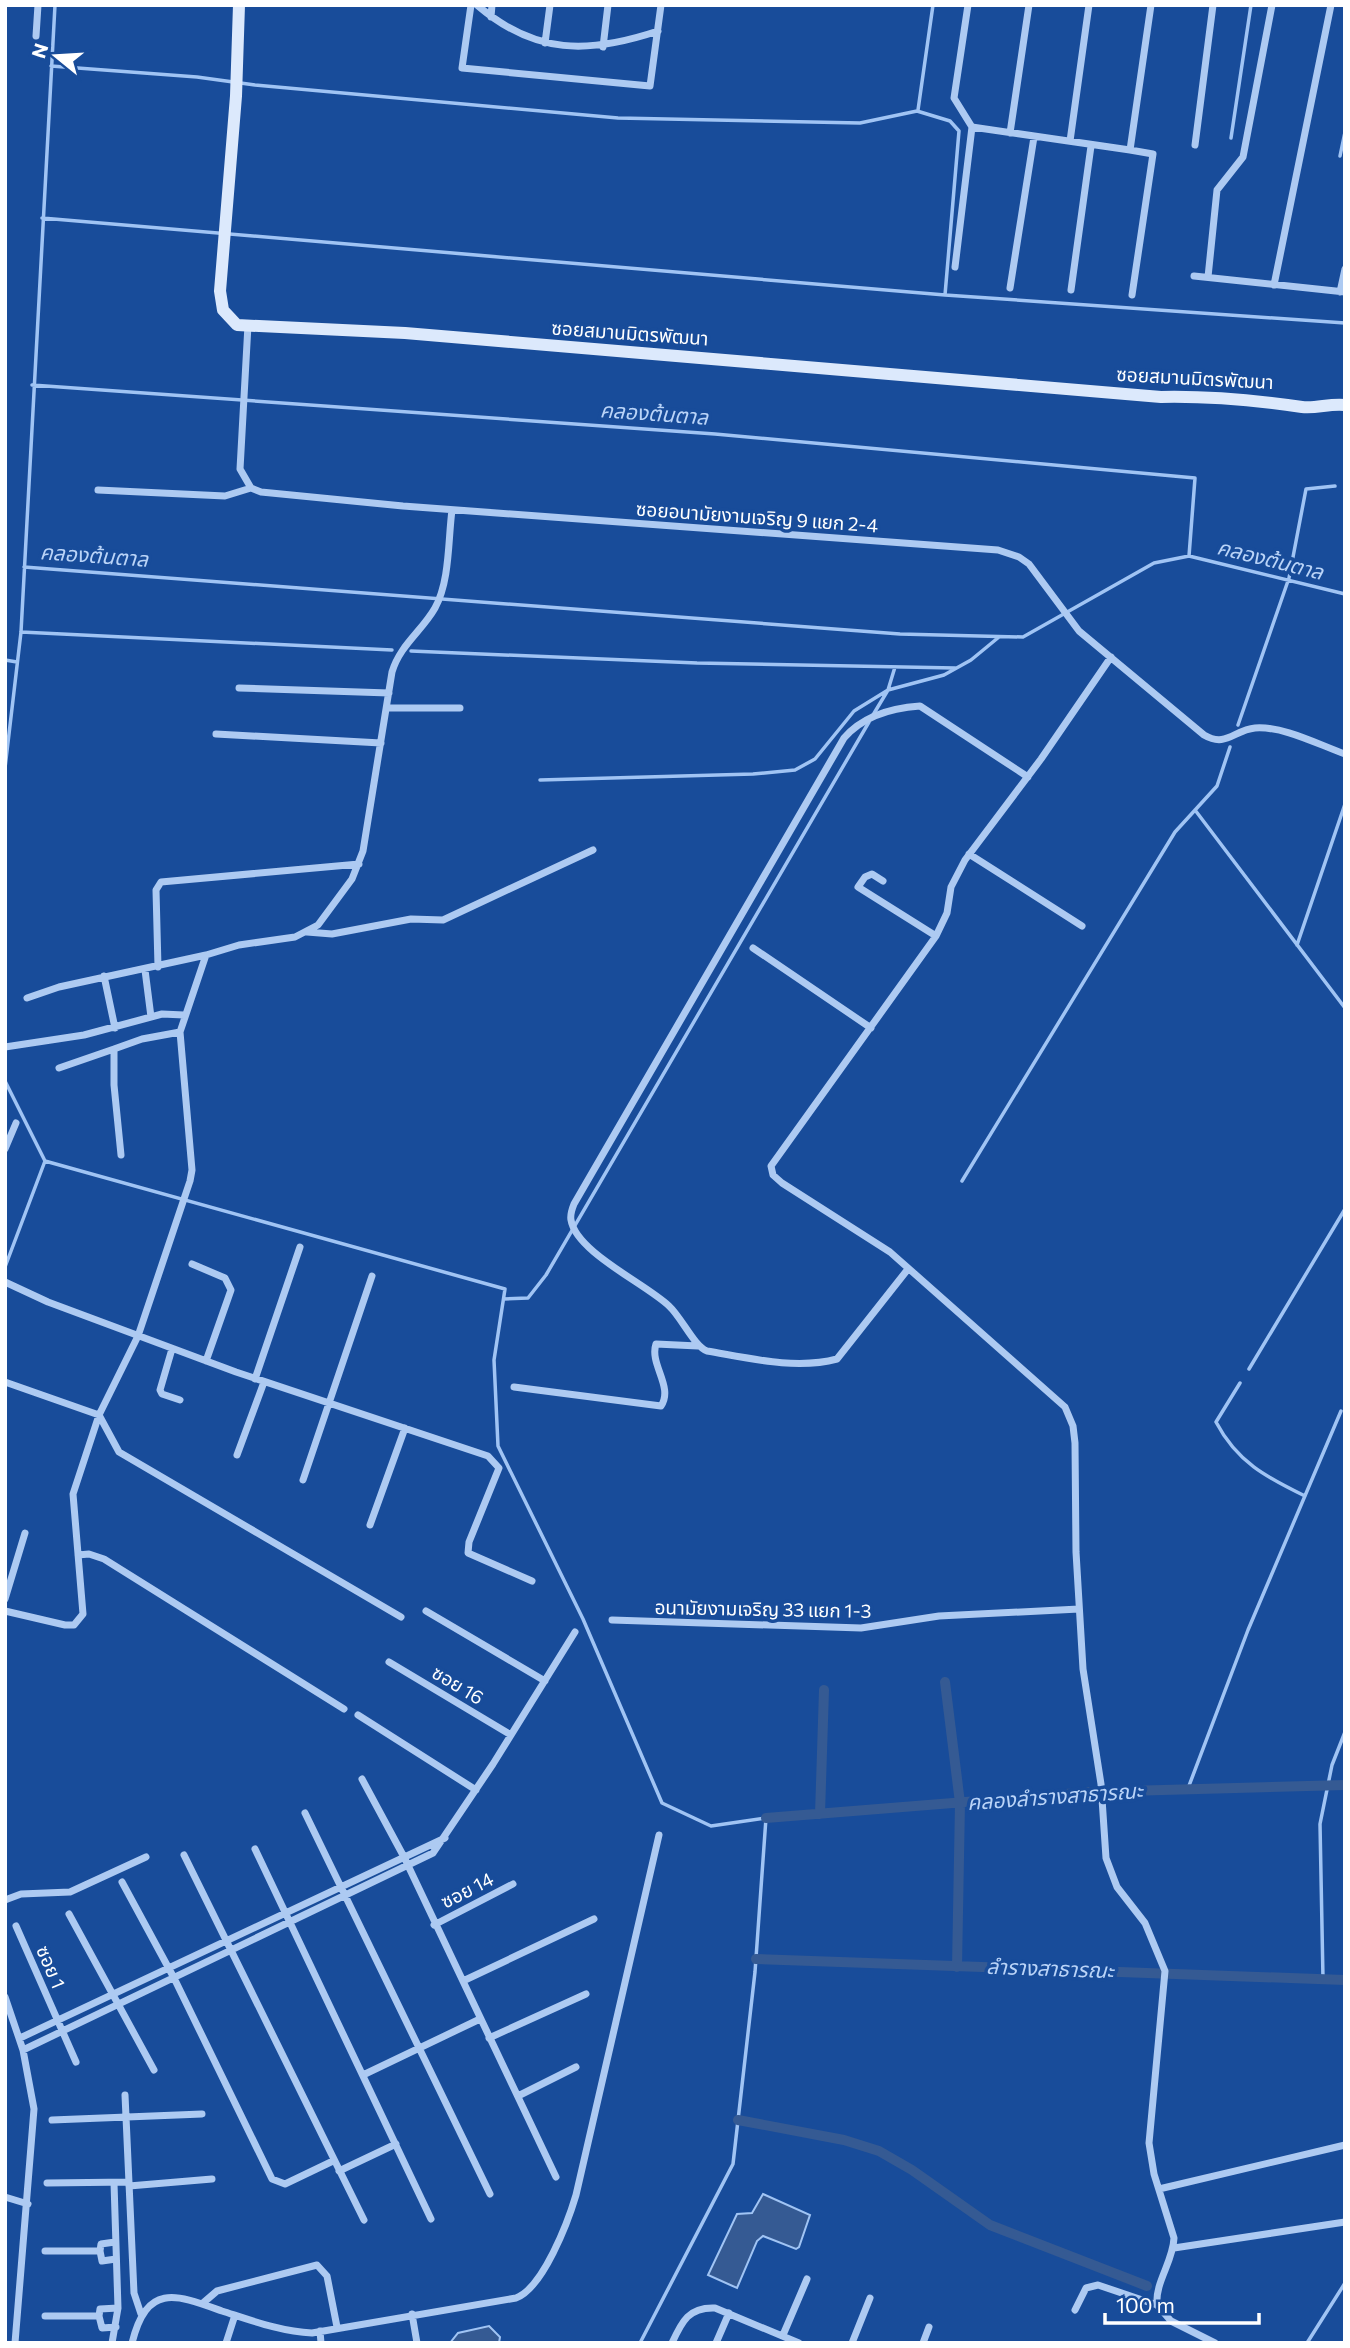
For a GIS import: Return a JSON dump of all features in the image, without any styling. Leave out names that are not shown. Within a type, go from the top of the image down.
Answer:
[{"type":"street","points":[[36,36],[38,5]]},
{"type":"street","points":[[97,489],[225,496],[251,488],[240,469],[248,325],[237,325],[223,310],[220,291],[236,96],[239,5]]},
{"type":"street","points":[[471,5],[462,68],[650,86],[661,5]]},
{"type":"street","points":[[477,5],[514,31],[545,43],[567,47],[603,47],[658,31]]},
{"type":"street","points":[[491,16],[492,5]]},
{"type":"street","points":[[545,43],[550,5]]},
{"type":"street","points":[[603,47],[608,5]]},
{"type":"street","points":[[955,267],[972,127],[954,98],[968,5]]},
{"type":"street","points":[[1010,133],[1028,5]]},
{"type":"street","points":[[1070,141],[1090,5]]},
{"type":"street","points":[[1130,150],[1151,5]]},
{"type":"street","points":[[1195,145],[1213,5]]},
{"type":"street","points":[[1209,277],[1217,190],[1243,157],[1272,5]]},
{"type":"street","points":[[1274,285],[1331,5]]},
{"type":"street","points":[[972,127],[1153,154],[1132,295]]},
{"type":"street","points":[[1010,288],[1034,137]]},
{"type":"street","points":[[1071,290],[1091,146]]},
{"type":"street","points":[[1194,276],[1342,292],[1345,269]]},
{"type":"street","name":"ซอยสมานมิตรพัฒนา","points":[[248,325],[405,333],[1149,396],[1253,399],[1305,407],[1345,405]]},
{"type":"street","name":"ซอยอนามัยงามเจริญ 9 แยก 2-4","points":[[251,488],[261,492],[452,510],[998,550],[1019,557],[1029,564],[1068,619],[1210,739],[1229,740],[1245,730],[1268,729],[1345,754]]},
{"type":"street","points":[[306,932],[330,911],[359,864],[398,654],[436,606],[441,594],[452,510]]},
{"type":"street","points":[[1111,657],[1028,777],[969,854],[951,887],[947,913],[936,936],[771,1166],[773,1175],[782,1183],[890,1252],[1065,1408],[1070,1416],[1075,1443],[1083,1670],[1101,1784],[1106,1858],[1111,1874],[1145,1923],[1165,1971],[1149,2143],[1159,2189],[1171,2224],[1174,2248],[1158,2291],[1157,2305],[1164,2317],[1215,2343]]},
{"type":"street","points":[[239,688],[389,693]]},
{"type":"street","points":[[698,1346],[686,1324],[667,1304],[590,1247],[576,1233],[570,1216],[574,1204],[662,1050],[844,738],[856,724],[887,711],[920,706],[1028,777]]},
{"type":"street","points":[[387,708],[460,708]]},
{"type":"street","points":[[216,734],[381,743]]},
{"type":"street","points":[[27,998],[104,976],[145,970],[206,955],[239,944],[306,932],[332,934],[411,919],[443,920],[593,850]]},
{"type":"street","points":[[969,854],[1082,926]]},
{"type":"street","points":[[158,967],[156,890],[162,882],[359,864]]},
{"type":"street","points":[[883,881],[872,874],[865,877],[858,887],[936,936]]},
{"type":"street","points":[[753,948],[871,1028]]},
{"type":"street","points":[[5,1611],[74,1625],[83,1614],[72,1513],[78,1472],[99,1415],[138,1336],[192,1170],[180,1032],[206,955]]},
{"type":"street","points":[[145,970],[151,1017]]},
{"type":"street","points":[[104,976],[115,1028]]},
{"type":"street","points":[[5,1047],[115,1028],[151,1017],[184,1016]]},
{"type":"street","points":[[59,1068],[142,1039],[180,1032]]},
{"type":"street","points":[[114,1049],[121,1155]]},
{"type":"street","points":[[5,1149],[16,1123]]},
{"type":"street","points":[[237,1455],[300,1247]]},
{"type":"street","points":[[192,1264],[225,1278],[231,1290],[206,1361]]},
{"type":"street","points":[[514,1387],[661,1406],[666,1393],[654,1352],[656,1344],[698,1346],[707,1351],[798,1363],[822,1363],[837,1359],[908,1269]]},
{"type":"street","points":[[303,1480],[372,1276]]},
{"type":"street","points":[[7,1283],[172,1349],[497,1462],[499,1468],[496,1479],[467,1550],[468,1553],[532,1581]]},
{"type":"street","points":[[172,1349],[160,1390],[162,1394],[180,1401]]},
{"type":"street","points":[[5,1382],[99,1415],[119,1452],[401,1617]]},
{"type":"street","points":[[370,1525],[405,1428]]},
{"type":"street","points":[[5,1599],[25,1532]]},
{"type":"street","points":[[78,1555],[89,1554],[104,1559],[344,1709]]},
{"type":"street","name":"อนามัยงามเจริญ 33 แยก 1-3","points":[[612,1620],[861,1628],[939,1616],[1079,1609]]},
{"type":"street","points":[[426,1611],[545,1681]]},
{"type":"street","points":[[23,2050],[433,1853],[476,1790],[575,1632]]},
{"type":"street","name":"ซอย 16","points":[[389,1662],[511,1735]]},
{"type":"street","points":[[358,1715],[476,1790]]},
{"type":"street","points":[[362,1779],[404,1857],[556,2177]]},
{"type":"street","points":[[305,1813],[490,2194]]},
{"type":"street","points":[[132,2343],[141,2314],[155,2301],[170,2296],[203,2303],[290,2331],[320,2331],[521,2296],[533,2286],[548,2260],[576,2195],[659,1835]]},
{"type":"street","points":[[20,2038],[445,1838]]},
{"type":"street","points":[[255,1849],[431,2219]]},
{"type":"street","points":[[184,1855],[364,2220]]},
{"type":"street","points":[[5,1900],[21,1895],[70,1892],[146,1857]]},
{"type":"street","points":[[122,1882],[174,1978],[272,2179],[285,2185],[333,2161]]},
{"type":"street","name":"ซอย 14","points":[[434,1925],[513,1884]]},
{"type":"street","points":[[69,1914],[154,2070]]},
{"type":"street","points":[[463,1981],[594,1919]]},
{"type":"street","name":"ซอย 1","points":[[16,1926],[61,2034],[76,2062]]},
{"type":"street","points":[[489,2038],[586,1994]]},
{"type":"street","points":[[5,1997],[8,2018],[20,2038],[34,2109],[15,2343]]},
{"type":"street","points":[[363,2075],[480,2019]]},
{"type":"street","points":[[518,2096],[576,2067]]},
{"type":"street","points":[[125,2095],[134,2293],[141,2314]]},
{"type":"street","points":[[52,2120],[202,2114]]},
{"type":"street","points":[[339,2171],[396,2144]]},
{"type":"street","points":[[1159,2189],[1345,2145]]},
{"type":"street","points":[[47,2183],[129,2184],[212,2179]]},
{"type":"street","points":[[112,2343],[118,2308],[114,2183]]},
{"type":"street","points":[[5,2197],[28,2204]]},
{"type":"street","points":[[1174,2248],[1345,2222]]},
{"type":"street","points":[[115,2242],[102,2244],[100,2251],[102,2261],[116,2259]]},
{"type":"street","points":[[46,2251],[100,2251]]},
{"type":"street","points":[[203,2303],[217,2291],[317,2266],[327,2276],[337,2327]]},
{"type":"street","points":[[786,2339],[807,2279]]},
{"type":"street","points":[[1075,2310],[1086,2288],[1098,2285],[1157,2305]]},
{"type":"street","points":[[852,2343],[870,2298]]},
{"type":"street","points":[[116,2327],[102,2328],[99,2316],[100,2309],[118,2308]]},
{"type":"street","points":[[671,2343],[687,2315],[695,2309],[715,2308],[799,2343]]},
{"type":"street","points":[[716,2343],[729,2313]]},
{"type":"street","points":[[412,2314],[417,2343]]},
{"type":"street","points":[[226,2343],[235,2315]]},
{"type":"street","points":[[45,2316],[99,2316]]},
{"type":"street","points":[[923,2343],[929,2328]]},
{"type":"street","points":[[320,2331],[321,2343]]},
{"type":"water","points":[[763,2194],[810,2215],[799,2247],[796,2249],[763,2236],[757,2241],[737,2288],[708,2275],[737,2214],[752,2213]]},
{"type":"water","points":[[489,2326],[500,2337],[499,2343],[450,2343],[458,2333]]},
{"type":"waterway","name":"คลองต้นตาล","points":[[5,768],[21,632],[55,5]]},
{"type":"waterway","points":[[918,110],[933,5]]},
{"type":"waterway","points":[[1231,138],[1251,5]]},
{"type":"waterway","points":[[51,66],[197,77],[255,85],[618,118],[860,123],[917,111],[950,121],[959,131],[945,295]]},
{"type":"waterway","points":[[1340,156],[1345,132]]},
{"type":"waterway","points":[[42,218],[945,295],[1345,323]]},
{"type":"waterway","name":"คลองต้นตาล","points":[[32,385],[715,434],[1195,478],[1189,556],[1345,594]]},
{"type":"waterway","points":[[1238,725],[1289,578],[1306,489],[1335,486]]},
{"type":"waterway","name":"คลองต้นตาล","points":[[24,567],[900,634],[1023,637],[1154,563],[1189,556]]},
{"type":"waterway","points":[[21,632],[392,650]]},
{"type":"waterway","points":[[540,780],[753,774],[795,770],[815,759],[854,711],[888,690],[944,675],[971,660],[999,637]]},
{"type":"waterway","points":[[411,651],[697,663],[955,668]]},
{"type":"waterway","points":[[5,660],[17,662]]},
{"type":"waterway","points":[[873,715],[888,690],[895,667]]},
{"type":"waterway","points":[[504,1299],[528,1298],[546,1275],[869,722]]},
{"type":"waterway","points":[[962,1181],[1175,832],[1217,786],[1230,747]]},
{"type":"waterway","points":[[1297,945],[1345,804]]},
{"type":"waterway","points":[[1195,810],[1345,1008]]},
{"type":"waterway","points":[[5,1081],[45,1161],[5,1267]]},
{"type":"waterway","points":[[45,1161],[505,1289],[494,1360],[498,1446],[583,1619],[662,1803],[711,1826],[766,1818],[755,1972],[733,2164],[640,2343]]},
{"type":"waterway","points":[[1249,1369],[1345,1209]]},
{"type":"waterway","points":[[1240,1383],[1216,1422],[1224,1436],[1254,1467],[1305,1496]]},
{"type":"waterway","points":[[1187,1791],[1248,1630],[1341,1411]]},
{"type":"waterway","points":[[945,1682],[960,1803],[957,1967]]},
{"type":"waterway","points":[[820,1814],[824,1690]]},
{"type":"waterway","points":[[1323,1979],[1320,1824],[1332,1765],[1345,1732]]},
{"type":"waterway","name":"คลองลำรางสาธารณะ","points":[[766,1818],[1090,1792],[1345,1785]]},
{"type":"waterway","name":"ลำรางสาธารณะ","points":[[756,1959],[1345,1980]]},
{"type":"waterway","points":[[738,2120],[844,2140],[879,2151],[912,2170],[990,2225],[1147,2286]]},
{"type":"waterway","points":[[1307,2343],[1345,2283]]}]
